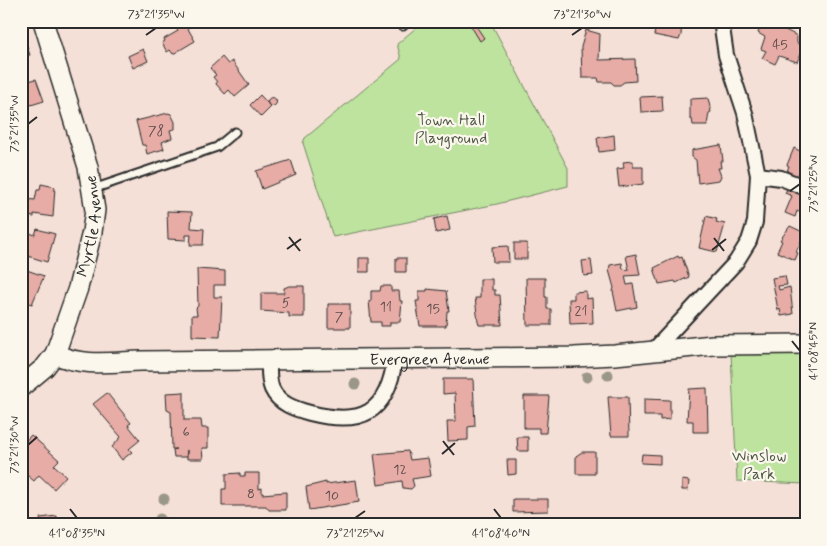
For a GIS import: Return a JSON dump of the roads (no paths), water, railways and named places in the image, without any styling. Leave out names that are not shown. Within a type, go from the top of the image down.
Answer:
[{"type":"main road","name":"Myrtle Avenue","points":[[21,387],[45,367],[55,354],[78,288],[88,250],[95,210],[93,189],[70,103],[43,21]]},
{"type":"main road","name":"Evergreen Avenue","points":[[55,354],[65,359],[91,363],[269,359],[582,357],[713,345],[806,344]]},
{"type":"street","points":[[654,350],[694,304],[730,270],[741,255],[755,222],[758,174],[745,113],[726,55],[721,21]]},
{"type":"street","points":[[758,174],[781,178],[806,188]]},
{"type":"street","points":[[269,359],[271,388],[281,401],[304,412],[330,418],[343,418],[362,414],[381,401],[390,385],[395,359]]},
{"type":"lane","points":[[93,189],[217,147],[235,132]]},
{"type":"park label","name":"Town Hall Playground","points":[[451,128]]},
{"type":"park label","name":"Winslow Park","points":[[759,464]]}]
